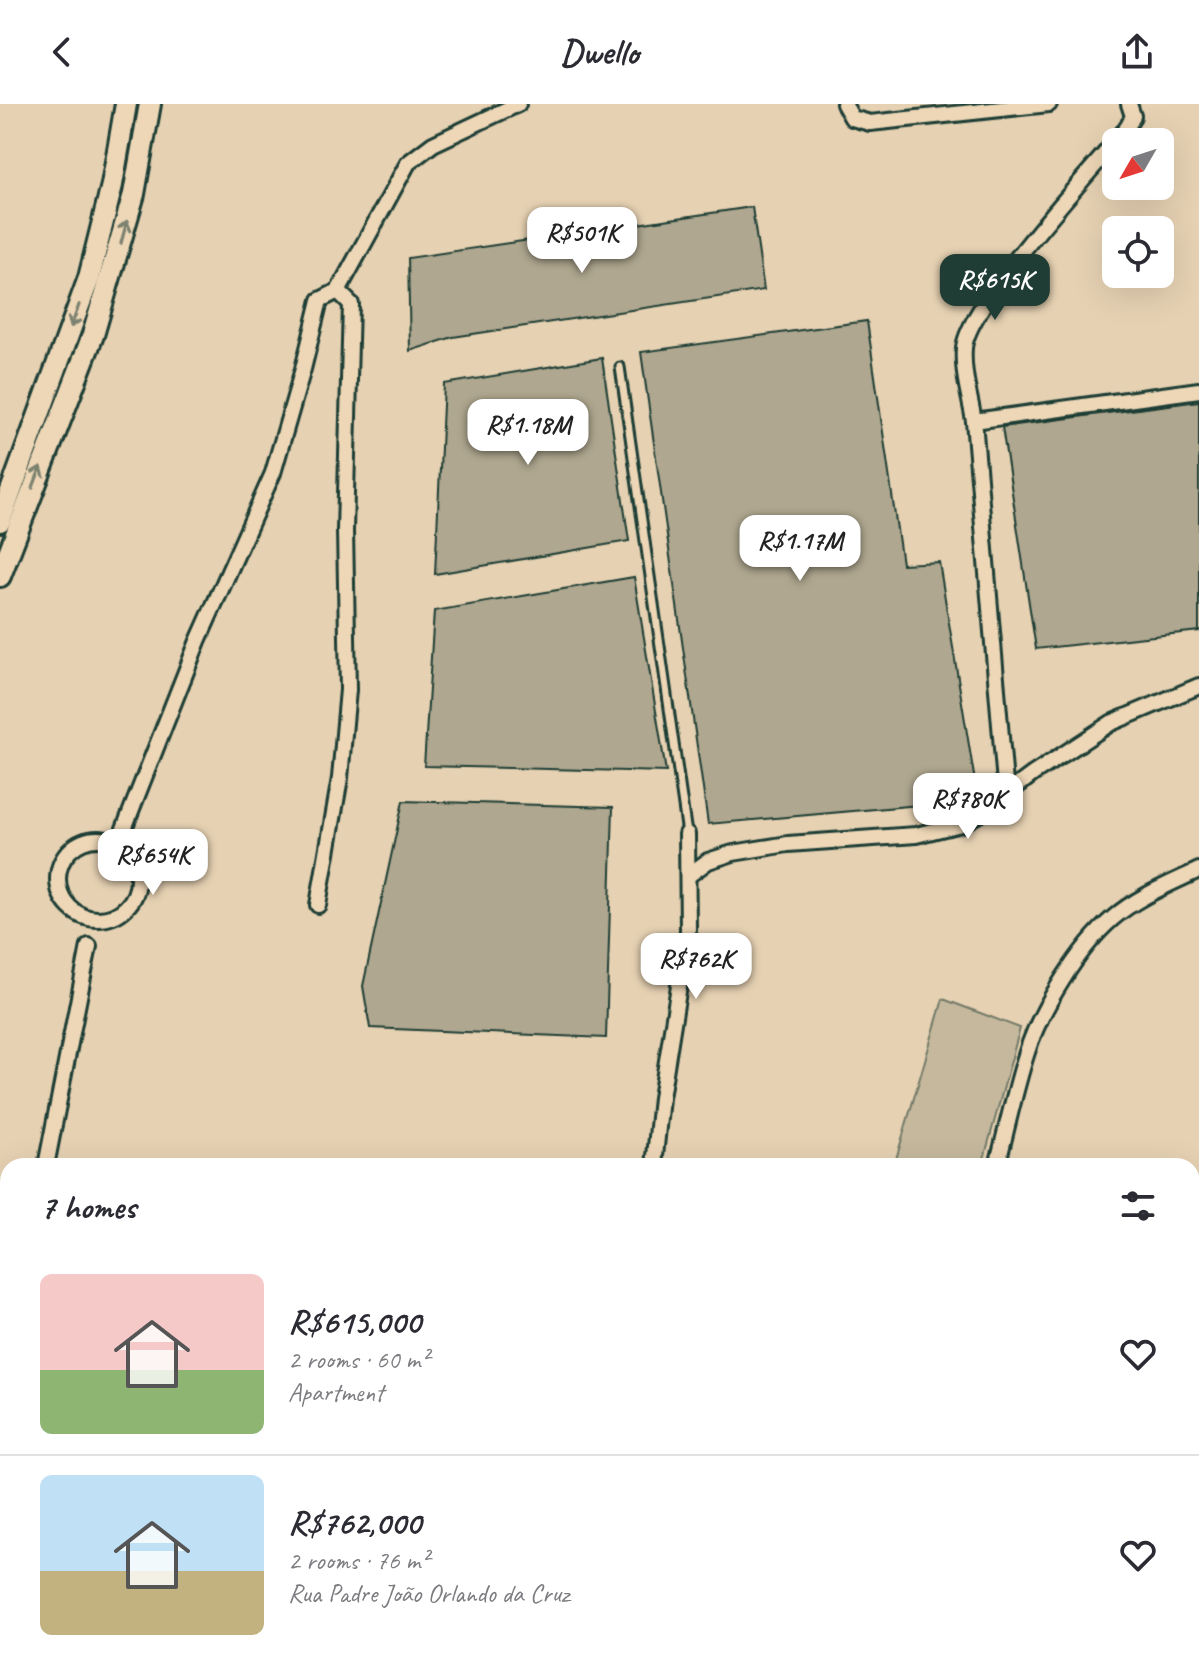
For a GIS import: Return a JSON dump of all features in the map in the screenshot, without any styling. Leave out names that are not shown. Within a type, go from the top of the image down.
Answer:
[{"type":"street","points":[[0,521],[89,278],[112,185],[126,104]]},
{"type":"street","points":[[0,576],[5,547],[93,335],[111,280],[134,194],[150,104]]},
{"type":"street","points":[[118,844],[198,641],[273,473],[320,300],[338,291],[408,163],[433,144],[518,104]]},
{"type":"street","points":[[844,104],[852,118],[870,123],[1049,104]]},
{"type":"street","points":[[1006,795],[974,421],[964,346],[972,324],[995,287],[1127,128],[1133,116],[1129,104]]},
{"type":"street","points":[[318,905],[340,778],[348,690],[345,531],[351,304],[338,291]]},
{"type":"street","points":[[974,421],[1199,390]]},
{"type":"street","points":[[689,875],[708,861],[733,853],[788,844],[916,835],[961,824],[1111,723],[1199,686]]},
{"type":"street","points":[[655,1158],[661,1098],[688,930],[687,834]]},
{"type":"street","points":[[99,838],[118,844],[133,858],[137,871],[138,885],[133,897],[114,916],[101,919],[75,912],[59,891],[57,879],[65,854],[86,840],[99,838]]},
{"type":"street","points":[[999,1158],[1027,1050],[1038,1024],[1077,957],[1114,916],[1143,897],[1199,870]]},
{"type":"street","points":[[48,1158],[89,946]]},
{"type":"lane","points":[[620,367],[687,834]]},
{"type":"shaded area","points":[[943,999],[1020,1028],[984,1158],[896,1158]]},
{"type":"building","points":[[752,207],[764,290],[453,337],[410,351],[408,258]]},
{"type":"building","points":[[867,321],[902,564],[939,562],[975,782],[938,787],[941,803],[708,824],[641,352]]},
{"type":"building","points":[[602,358],[629,541],[435,574],[444,384]]},
{"type":"building","points":[[1199,401],[1199,631],[1036,649],[1002,427]]},
{"type":"building","points":[[634,577],[666,772],[424,766],[434,611]]},
{"type":"building","points":[[403,801],[613,807],[606,1038],[370,1028],[363,986]]}]
